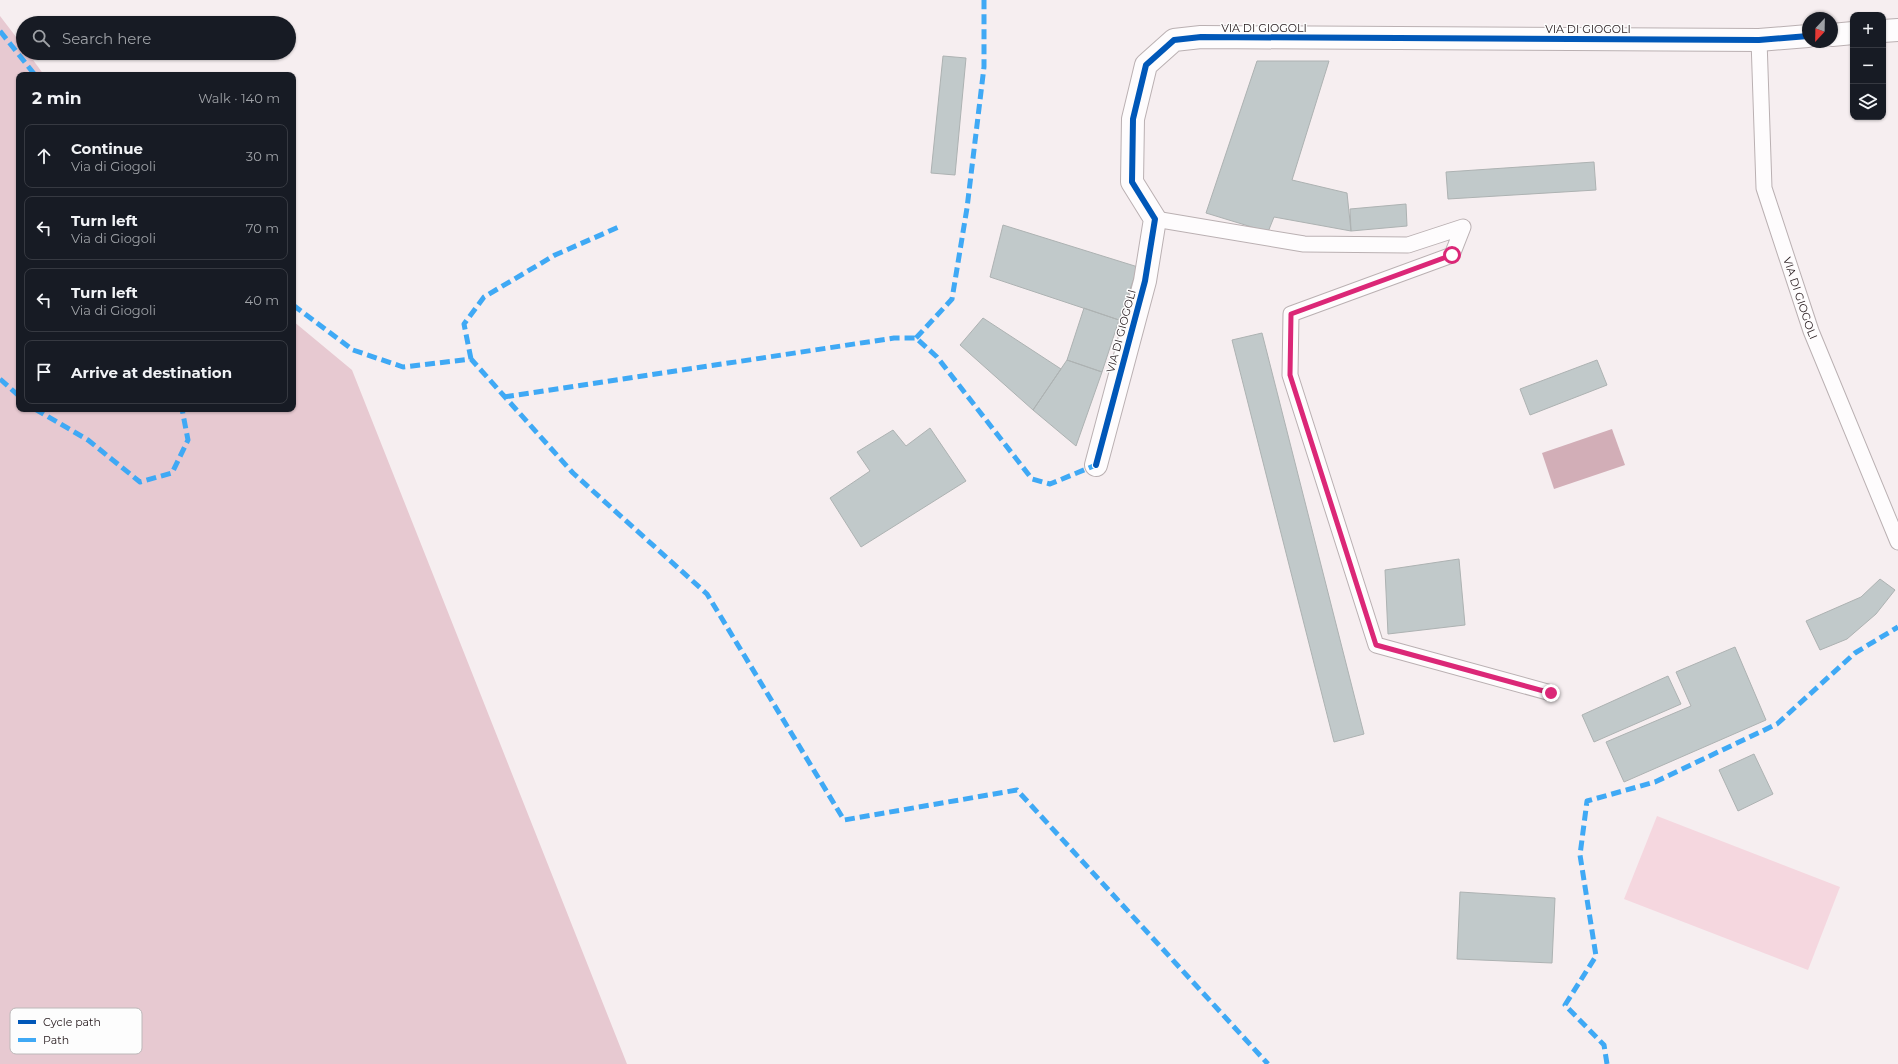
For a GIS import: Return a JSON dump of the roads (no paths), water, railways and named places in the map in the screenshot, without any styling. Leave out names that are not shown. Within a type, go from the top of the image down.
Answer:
[{"type":"street","points":[[1886,31],[1898,30]]},
{"type":"street","points":[[1838,34],[1850,33]]},
{"type":"street","name":"VIA DI GIOGOLI","points":[[1096,466],[1145,281],[1156,219],[1132,182],[1133,119],[1146,65],[1174,40],[1201,38],[1759,40],[1802,36]]},
{"type":"lane","name":"VIA DI GIOGOLI","points":[[1759,40],[1764,188],[1811,331],[1898,542]]},
{"type":"lane","points":[[1156,219],[1304,244],[1408,245],[1463,227],[1452,255],[1291,314],[1290,375],[1376,645],[1551,693]]}]
